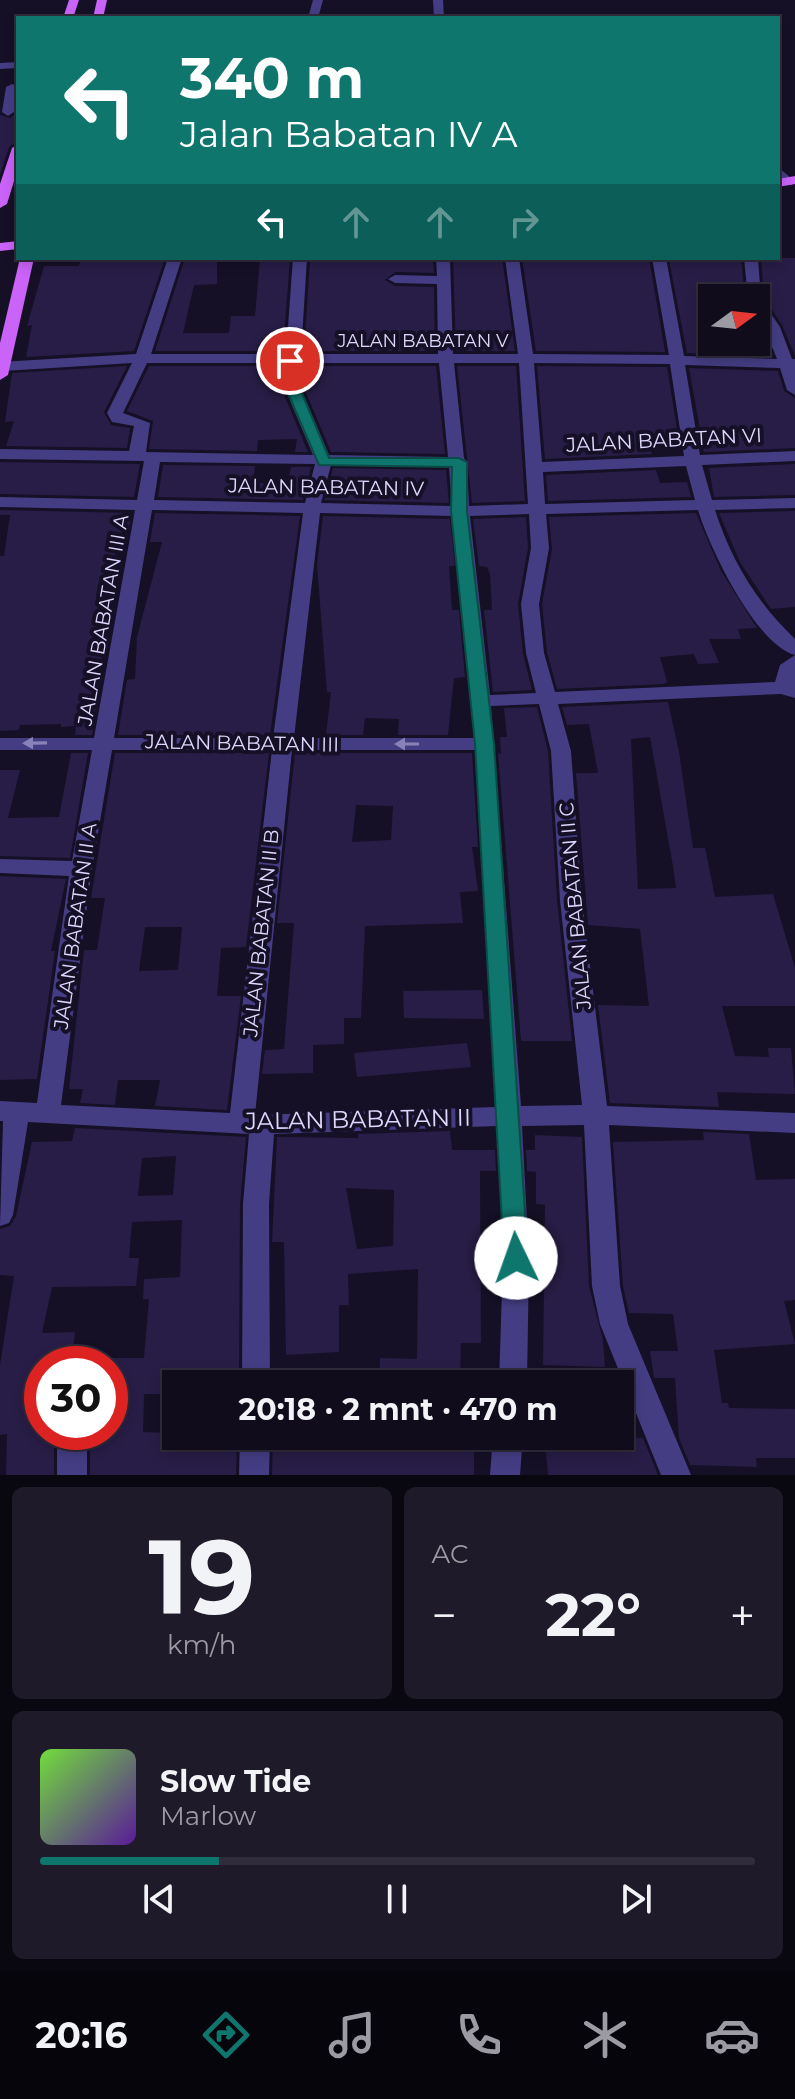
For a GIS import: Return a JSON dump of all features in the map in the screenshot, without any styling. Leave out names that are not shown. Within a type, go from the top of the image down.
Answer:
[{"type":"main road","points":[[0,204],[16,154]]},
{"type":"main road","points":[[1,371],[27,260]]},
{"type":"street","points":[[9,112],[12,87]]},
{"type":"street","points":[[142,358],[174,260]]},
{"type":"street","points":[[300,260],[290,361],[291,384],[324,462]]},
{"type":"street","name":"JALAN BABATAN II C","points":[[512,260],[526,361],[540,548],[530,604],[535,653],[561,751],[571,900],[596,1115],[603,1245],[614,1324],[676,1475]]},
{"type":"street","points":[[659,260],[677,360],[678,390],[722,556],[776,634],[795,649]]},
{"type":"street","points":[[751,260],[753,284]]},
{"type":"street","points":[[395,279],[444,269],[446,360],[459,462],[459,511],[485,744],[509,1116],[516,1258],[513,1370]]},
{"type":"street","points":[[770,322],[792,364],[795,390]]},
{"type":"street","points":[[773,327],[795,327]]},
{"type":"street","name":"JALAN BABATAN V","points":[[1,371],[142,358],[290,361],[677,360],[792,364]]},
{"type":"street","name":"JALAN BABATAN III A","points":[[105,741],[144,506],[142,423],[118,419],[115,413],[142,358]]},
{"type":"street","points":[[0,454],[459,462]]},
{"type":"street","name":"JALAN BABATAN VI","points":[[535,467],[795,456]]},
{"type":"street","name":"JALAN BABATAN II B","points":[[256,1370],[256,1204],[252,1124],[284,743],[312,507],[324,462]]},
{"type":"street","name":"JALAN BABATAN IV","points":[[0,502],[459,511],[795,503]]},
{"type":"street","points":[[479,701],[789,690],[787,669],[795,661]]},
{"type":"street","name":"JALAN BABATAN III","points":[[0,744],[105,741],[485,744]]},
{"type":"street","name":"JALAN BABATAN II A","points":[[48,1112],[81,869],[105,741]]},
{"type":"street","points":[[0,866],[81,869]]},
{"type":"street","name":"JALAN BABATAN II","points":[[0,1215],[9,1111],[252,1124],[596,1115],[795,1123]]},
{"type":"street","points":[[254,1475],[255,1450]]},
{"type":"street","points":[[505,1475],[507,1450]]},
{"type":"building","points":[[16,114],[16,142],[9,147],[0,175],[0,115],[10,118]]},
{"type":"building","points":[[795,258],[795,356],[782,325],[770,307],[770,284],[763,284],[761,260]]},
{"type":"building","points":[[80,260],[164,260],[134,351],[26,357],[32,325],[27,326],[44,266],[79,266]]},
{"type":"building","points":[[184,260],[217,260],[217,284],[194,285],[183,333],[229,333],[231,316],[255,316],[260,260],[290,260],[283,351],[155,351]]},
{"type":"building","points":[[433,260],[434,273],[395,272],[385,280],[395,286],[434,287],[435,351],[304,351],[310,262]]},
{"type":"building","points":[[453,260],[502,260],[515,351],[456,351]]},
{"type":"building","points":[[522,260],[649,260],[665,352],[536,351]]},
{"type":"building","points":[[669,260],[741,260],[744,284],[698,284],[698,353],[687,353]]},
{"type":"building","points":[[127,366],[104,412],[111,425],[130,428],[127,448],[6,446],[14,421],[5,422],[12,373]]},
{"type":"building","points":[[149,366],[282,366],[280,385],[308,452],[295,452],[297,439],[258,440],[257,451],[149,449],[153,421],[127,411]]},
{"type":"building","points":[[303,366],[436,366],[445,454],[331,452],[302,383]]},
{"type":"building","points":[[457,366],[516,366],[525,501],[472,503]]},
{"type":"building","points":[[537,366],[667,367],[679,442],[648,442],[652,454],[545,459]]},
{"type":"building","points":[[689,368],[778,371],[784,391],[795,398],[795,448],[704,452]]},
{"type":"building","points":[[0,462],[140,464],[134,497],[0,494]]},
{"type":"building","points":[[795,464],[795,495],[714,497],[709,468]]},
{"type":"building","points":[[163,465],[255,466],[253,483],[288,483],[291,467],[311,467],[303,500],[158,497]]},
{"type":"building","points":[[333,468],[446,470],[449,503],[325,500]]},
{"type":"building","points":[[656,470],[660,483],[687,482],[691,497],[548,501],[546,475]]},
{"type":"building","points":[[0,510],[131,513],[127,540],[117,539],[92,735],[75,735],[76,726],[61,727],[61,724],[20,725],[19,730],[0,731],[0,556],[4,556],[10,515],[0,515]]},
{"type":"building","points":[[795,511],[795,607],[771,609],[740,562],[719,513]]},
{"type":"building","points":[[155,513],[300,516],[270,735],[118,735],[127,680],[135,679],[137,637],[162,542],[150,542]]},
{"type":"building","points":[[696,513],[721,571],[757,628],[738,629],[741,639],[709,639],[719,663],[698,664],[694,654],[660,657],[667,682],[664,684],[557,689],[547,652],[542,604],[552,549],[549,517]]},
{"type":"building","points":[[323,516],[450,519],[455,566],[449,566],[452,610],[459,610],[465,677],[454,678],[448,735],[398,735],[399,719],[365,718],[363,735],[326,735],[331,692],[327,692],[317,565]]},
{"type":"building","points":[[526,517],[528,548],[518,604],[523,654],[532,690],[493,692],[484,610],[492,610],[490,574],[487,567],[479,566],[473,519]]},
{"type":"building","points":[[668,702],[679,752],[693,848],[705,848],[715,897],[773,894],[795,968],[795,1006],[722,1006],[735,1056],[769,1057],[768,1048],[791,1048],[795,1094],[717,1092],[719,1107],[610,1103],[598,1005],[649,1006],[640,929],[588,925],[576,773],[598,773],[589,724],[567,725],[562,707]],"holes":[[[650,737],[676,888],[638,889],[631,739]]]},
{"type":"building","points":[[537,707],[548,751],[557,900],[572,1041],[521,1041],[498,753],[501,754],[500,737],[507,737],[504,708]]},
{"type":"building","points":[[71,753],[88,753],[70,858],[0,856],[0,770],[20,770],[8,818],[59,817]]},
{"type":"building","points":[[115,753],[269,753],[246,947],[221,948],[217,996],[241,996],[227,1110],[155,1106],[160,1080],[118,1080],[115,1105],[80,1103],[83,1089],[69,1089],[84,950],[97,950],[105,898],[91,898]],"holes":[[[145,927],[182,927],[178,970],[139,971]]]},
{"type":"building","points":[[295,753],[472,753],[478,847],[472,847],[478,891],[460,892],[463,923],[365,926],[361,1018],[344,1018],[344,1044],[313,1045],[313,1073],[262,1074],[265,1050],[284,1049],[294,923],[277,923]],"holes":[[[356,805],[393,806],[391,840],[352,842]]]},
{"type":"building","points":[[0,876],[66,879],[51,951],[55,951],[37,1079],[0,1080]]},
{"type":"building","points":[[482,990],[484,1019],[404,1018],[403,991]]},
{"type":"building","points":[[467,1043],[471,1067],[357,1077],[354,1053]]},
{"type":"building","points":[[75,1128],[246,1137],[240,1204],[239,1370],[162,1370],[162,1394],[144,1394],[143,1432],[162,1433],[162,1450],[237,1450],[236,1475],[90,1475],[90,1450],[128,1450],[128,1358],[144,1358],[149,1299],[143,1299],[144,1279],[180,1277],[182,1220],[132,1222],[129,1258],[139,1258],[136,1286],[52,1287],[42,1333],[75,1332],[73,1346],[24,1346],[24,1450],[54,1450],[54,1475],[6,1475],[7,1434],[0,1435],[0,1365],[14,1276],[0,1275],[0,1229],[10,1226],[16,1216],[32,1142],[72,1141]],"holes":[[[176,1156],[173,1195],[138,1196],[142,1158]]]},
{"type":"building","points":[[450,1131],[452,1150],[495,1150],[496,1171],[480,1171],[481,1343],[461,1343],[460,1370],[380,1370],[380,1358],[417,1359],[418,1269],[348,1274],[349,1305],[339,1305],[339,1352],[286,1355],[284,1242],[272,1242],[277,1137],[358,1138],[358,1134]],"holes":[[[346,1188],[394,1190],[393,1246],[357,1249]]]},
{"type":"building","points":[[703,1132],[749,1134],[756,1180],[795,1179],[795,1300],[784,1301],[795,1344],[714,1350],[722,1403],[728,1403],[729,1408],[795,1409],[795,1458],[756,1458],[757,1467],[690,1465],[679,1438],[675,1378],[654,1378],[650,1351],[678,1351],[673,1314],[629,1313],[623,1286],[613,1142],[704,1140]]},
{"type":"building","points":[[535,1135],[582,1137],[589,1286],[603,1340],[605,1367],[543,1365],[545,1205],[536,1204],[536,1172],[527,1171],[526,1150],[535,1150]]},
{"type":"building","points":[[634,1438],[643,1438],[658,1475],[548,1475],[546,1450],[634,1450]]},
{"type":"building","points":[[273,1450],[474,1450],[474,1475],[272,1475]]},
{"type":"route","points":[[290,361],[291,384],[324,462],[459,462],[459,511],[485,744],[516,1258]]}]
